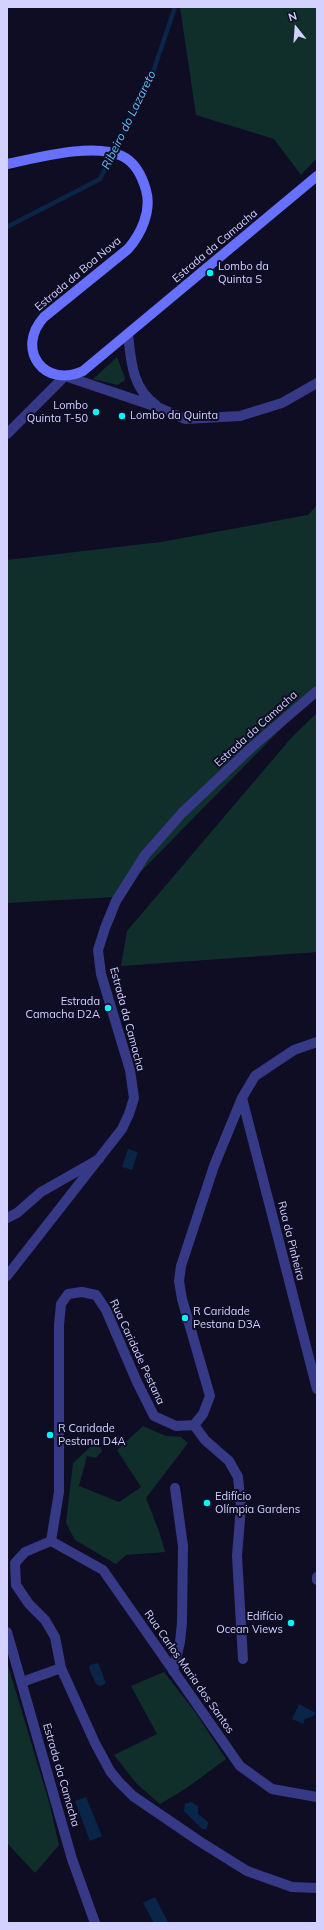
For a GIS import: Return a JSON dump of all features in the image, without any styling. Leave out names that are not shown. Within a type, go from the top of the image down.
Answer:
[{"type":"main road","name":"Estrada da Boa Nova","points":[[7,164],[76,152],[106,151],[122,156],[139,172],[147,193],[145,219],[136,240],[128,249],[44,317],[37,326],[33,337],[32,346],[37,362],[52,374],[65,376]]},
{"type":"main road","name":"Estrada da Camacha","points":[[65,376],[83,371],[317,176]]},
{"type":"street","points":[[128,334],[134,376],[145,395],[160,408]]},
{"type":"street","points":[[7,434],[65,376],[160,408],[185,420],[240,416],[282,404],[317,383]]},
{"type":"street","name":"Estrada da Camacha","points":[[7,1276],[122,1129],[134,1098],[130,1070],[102,974],[98,950],[116,901],[145,855],[182,813],[254,746],[317,691]]},
{"type":"street","points":[[243,1659],[237,1556],[241,1507],[238,1477],[229,1462],[205,1440],[194,1425],[203,1414],[210,1396],[182,1299],[179,1282],[181,1266],[214,1166],[242,1098],[255,1076],[294,1050],[317,1042]]},
{"type":"street","name":"Rua da Pinheira","points":[[242,1098],[317,1390]]},
{"type":"street","points":[[7,1218],[17,1213],[40,1192],[99,1159]]},
{"type":"street","name":"Rua Caridade Pestana","points":[[51,1541],[59,1492],[59,1325],[61,1304],[68,1294],[82,1292],[96,1295],[106,1310],[137,1382],[154,1416],[176,1426],[194,1425]]},
{"type":"street","points":[[173,1671],[181,1636],[183,1546],[175,1488]]},
{"type":"street","points":[[51,1541],[25,1552],[15,1563],[16,1585],[29,1604],[45,1620],[55,1637],[61,1668],[110,1771],[133,1796],[199,1841],[248,1871],[292,1887],[317,1888]]},
{"type":"street","name":"Rua Carlos Maria dos Santos","points":[[51,1541],[102,1570],[240,1766],[272,1789],[317,1797]]},
{"type":"street","name":"Estrada da Camacha","points":[[7,1632],[72,1859],[95,1923]]},
{"type":"street","points":[[22,1682],[61,1668]]},
{"type":"green space","points":[[180,7],[317,7],[317,158],[301,175],[274,139],[196,115]]},
{"type":"green space","points":[[117,357],[125,378],[124,381],[117,385],[93,379]]},
{"type":"green space","points":[[317,505],[317,692],[116,897],[7,903],[7,560],[161,542],[308,515]]},
{"type":"green space","points":[[317,713],[317,952],[121,966],[127,931],[292,737]]},
{"type":"green space","points":[[143,1426],[166,1436],[181,1437],[188,1443],[146,1498],[160,1534],[165,1552],[126,1555],[116,1564],[75,1540],[66,1523],[73,1463],[98,1440],[102,1451],[96,1458],[87,1456],[79,1486],[119,1502],[141,1487],[117,1450]]},
{"type":"green space","points":[[7,1662],[49,1802],[59,1845],[35,1873],[7,1843]]},
{"type":"green space","points":[[164,1672],[195,1712],[226,1759],[188,1787],[160,1804],[137,1784],[114,1755],[157,1734],[131,1686]]},
{"type":"water","points":[[128,1149],[138,1152],[132,1170],[122,1167]]},
{"type":"water","points":[[97,1663],[106,1683],[101,1686],[96,1684],[89,1668],[90,1665]]},
{"type":"water","points":[[299,1704],[316,1713],[305,1719],[303,1724],[292,1719]]},
{"type":"water","points":[[86,1797],[102,1836],[90,1841],[75,1801]]},
{"type":"water","points":[[191,1802],[198,1806],[198,1814],[208,1822],[207,1829],[202,1829],[184,1811],[185,1804]]},
{"type":"water","points":[[155,1897],[168,1922],[154,1923],[143,1903]]},
{"type":"waterway","name":"Ribeiro do Lazareto","points":[[7,227],[100,179],[152,75],[175,7]]},
{"type":"place","name":"Lombo da Quinta S","points":[[210,273]]},
{"type":"place","name":"Lombo Quinta T-50","points":[[96,412]]},
{"type":"place","name":"Lombo da Quinta","points":[[122,416]]},
{"type":"place","name":"Estrada Camacha D2A","points":[[108,1008]]},
{"type":"place","name":"R Caridade Pestana D3A","points":[[185,1318]]},
{"type":"place","name":"R Caridade Pestana D4A","points":[[50,1435]]},
{"type":"place","name":"Edifício Olímpia Gardens","points":[[207,1503]]},
{"type":"place","name":"Edifício Ocean Views","points":[[291,1623]]}]
